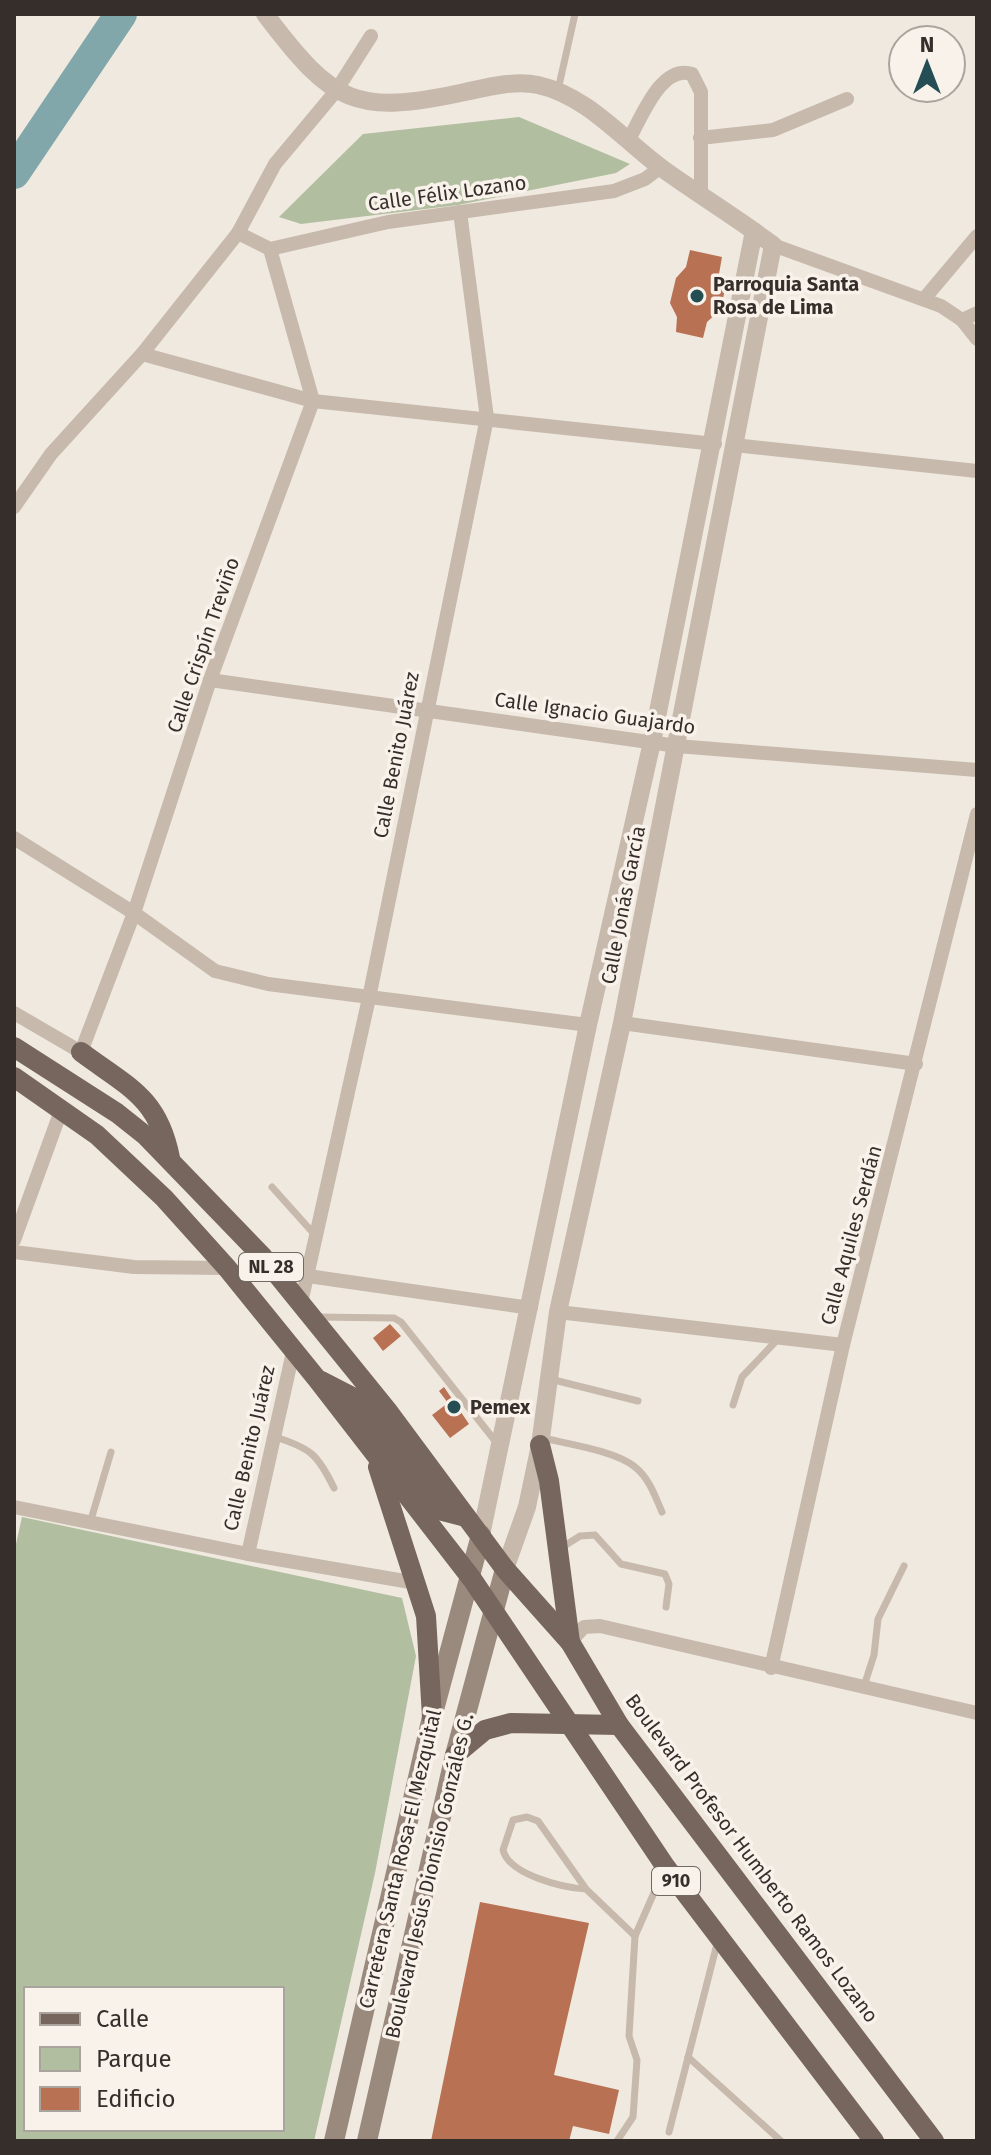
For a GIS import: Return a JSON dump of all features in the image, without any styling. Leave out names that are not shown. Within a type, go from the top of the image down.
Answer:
[{"type":"main road","name":"Boulevard Profesor Humberto Ramos Lozano","points":[[14,1047],[117,1113],[170,1158],[263,1257],[505,1569],[570,1642],[619,1725],[934,2141]]},
{"type":"main road","points":[[81,1052],[155,1111],[165,1132],[170,1158]]},
{"type":"main road","name":"NL 28","points":[[14,1077],[62,1108],[129,1164],[227,1268],[317,1379],[472,1579],[493,1611]]},
{"type":"main road","points":[[227,1268],[261,1271],[303,1305]]},
{"type":"main road","points":[[317,1379],[356,1399],[439,1510],[466,1517]]},
{"type":"main road","points":[[540,1442],[559,1548],[570,1642]]},
{"type":"main road","points":[[373,1452],[416,1583],[429,1644],[432,1717]]},
{"type":"main road","name":"Carretera Santa Rosa-El Mezquital","points":[[334,2141],[432,1717],[472,1579],[481,1535]]},
{"type":"main road","name":"Boulevard Jesús Dionisio Gonzáles G.","points":[[367,2141],[455,1755],[505,1569]]},
{"type":"main road","name":"910","points":[[493,1611],[665,1866],[874,2141]]},
{"type":"main road","points":[[455,1755],[473,1737],[511,1723],[619,1725]]},
{"type":"street","points":[[265,14],[336,91],[381,105],[422,101],[519,83],[557,92],[629,139],[661,167],[773,245],[924,299],[962,320],[977,339]]},
{"type":"street","points":[[14,507],[77,422],[142,354],[238,233],[275,164],[336,91],[371,36]]},
{"type":"street","points":[[629,139],[667,78],[680,72],[692,74],[698,82],[701,193]]},
{"type":"street","points":[[700,138],[773,130],[847,99]]},
{"type":"street","name":"Calle Félix Lozano","points":[[270,249],[356,228],[614,191],[645,179],[661,167]]},
{"type":"street","name":"Calle Benito Juárez","points":[[303,1305],[315,1235],[369,998],[487,418],[460,212]]},
{"type":"street","name":"Calle Jonás García","points":[[481,1535],[715,444],[754,231]]},
{"type":"street","points":[[238,233],[270,249],[313,401]]},
{"type":"street","points":[[924,299],[977,236]]},
{"type":"street","name":"Calle Jonás García","points":[[505,1569],[527,1507],[540,1442],[558,1312],[622,1023],[773,245]]},
{"type":"street","points":[[962,320],[977,313]]},
{"type":"street","points":[[142,354],[313,401],[715,444]]},
{"type":"street","name":"Calle Crispín Treviño","points":[[81,1052],[134,913],[210,680],[313,401]]},
{"type":"street","points":[[734,445],[977,471]]},
{"type":"street","name":"Calle Ignacio Guajardo","points":[[210,680],[677,746],[977,770]]},
{"type":"street","name":"Calle Aquiles Serdán","points":[[771,1668],[843,1345],[977,814]]},
{"type":"street","points":[[14,838],[134,913],[215,971],[268,984],[588,1025]]},
{"type":"street","points":[[14,1013],[81,1052]]},
{"type":"street","points":[[622,1023],[717,1039],[916,1064]]},
{"type":"street","points":[[14,1240],[62,1108]]},
{"type":"street","points":[[14,1252],[134,1267],[227,1268]]},
{"type":"street","points":[[308,1276],[531,1308]]},
{"type":"street","points":[[558,1312],[843,1345]]},
{"type":"street","name":"Calle Benito Juárez","points":[[248,1554],[293,1352]]},
{"type":"street","points":[[14,1507],[248,1554],[416,1583]]},
{"type":"street","points":[[570,1642],[577,1631],[600,1626],[678,1642],[771,1668],[977,1713]]},
{"type":"lane","points":[[557,92],[575,14]]},
{"type":"lane","points":[[272,1187],[315,1235]]},
{"type":"lane","points":[[303,1305],[394,1318],[401,1322],[499,1446]]},
{"type":"lane","points":[[733,1405],[742,1377],[779,1337]]},
{"type":"lane","points":[[548,1379],[638,1401]]},
{"type":"lane","points":[[275,1437],[306,1447],[323,1464],[334,1488]]},
{"type":"lane","points":[[540,1442],[584,1447],[635,1466],[652,1488],[662,1512]]},
{"type":"lane","points":[[90,1523],[111,1452]]},
{"type":"lane","points":[[559,1548],[571,1545],[580,1536],[595,1535],[621,1564],[665,1574],[669,1584],[666,1607]]},
{"type":"lane","points":[[864,1688],[874,1655],[878,1619],[904,1566]]},
{"type":"lane","points":[[586,1889],[556,1886],[511,1864],[503,1850],[513,1820],[527,1817],[538,1821],[586,1889],[635,1936]]},
{"type":"lane","points":[[617,2141],[633,2117],[637,2060],[629,2036],[635,1936],[665,1866]]},
{"type":"lane","points":[[669,2132],[719,1937]]},
{"type":"lane","points":[[688,2057],[781,2141]]},
{"type":"green space","points":[[519,117],[630,164],[616,173],[458,205],[301,224],[279,217],[363,134]]},
{"type":"green space","points":[[22,1517],[402,1598],[416,1656],[375,1873],[314,2141],[14,2141],[14,1553]]},
{"type":"building","name":"Parroquia Santa Rosa de Lima","points":[[690,250],[722,257],[719,274],[725,290],[720,310],[707,322],[703,338],[676,332],[677,317],[670,303],[676,278],[686,267]]},
{"type":"building","points":[[390,1324],[401,1336],[383,1351],[373,1338]]},
{"type":"building","name":"Pemex","points":[[444,1387],[469,1424],[450,1438],[432,1415],[448,1403],[439,1391]]},
{"type":"building","points":[[480,1902],[589,1923],[554,2075],[619,2090],[609,2134],[573,2126],[569,2141],[431,2141]]},
{"type":"waterway","points":[[14,173],[121,14]]},
{"type":"place","name":"Parroquia Santa Rosa de Lima","points":[[697,296]]},
{"type":"place","name":"Pemex","points":[[454,1407]]}]
